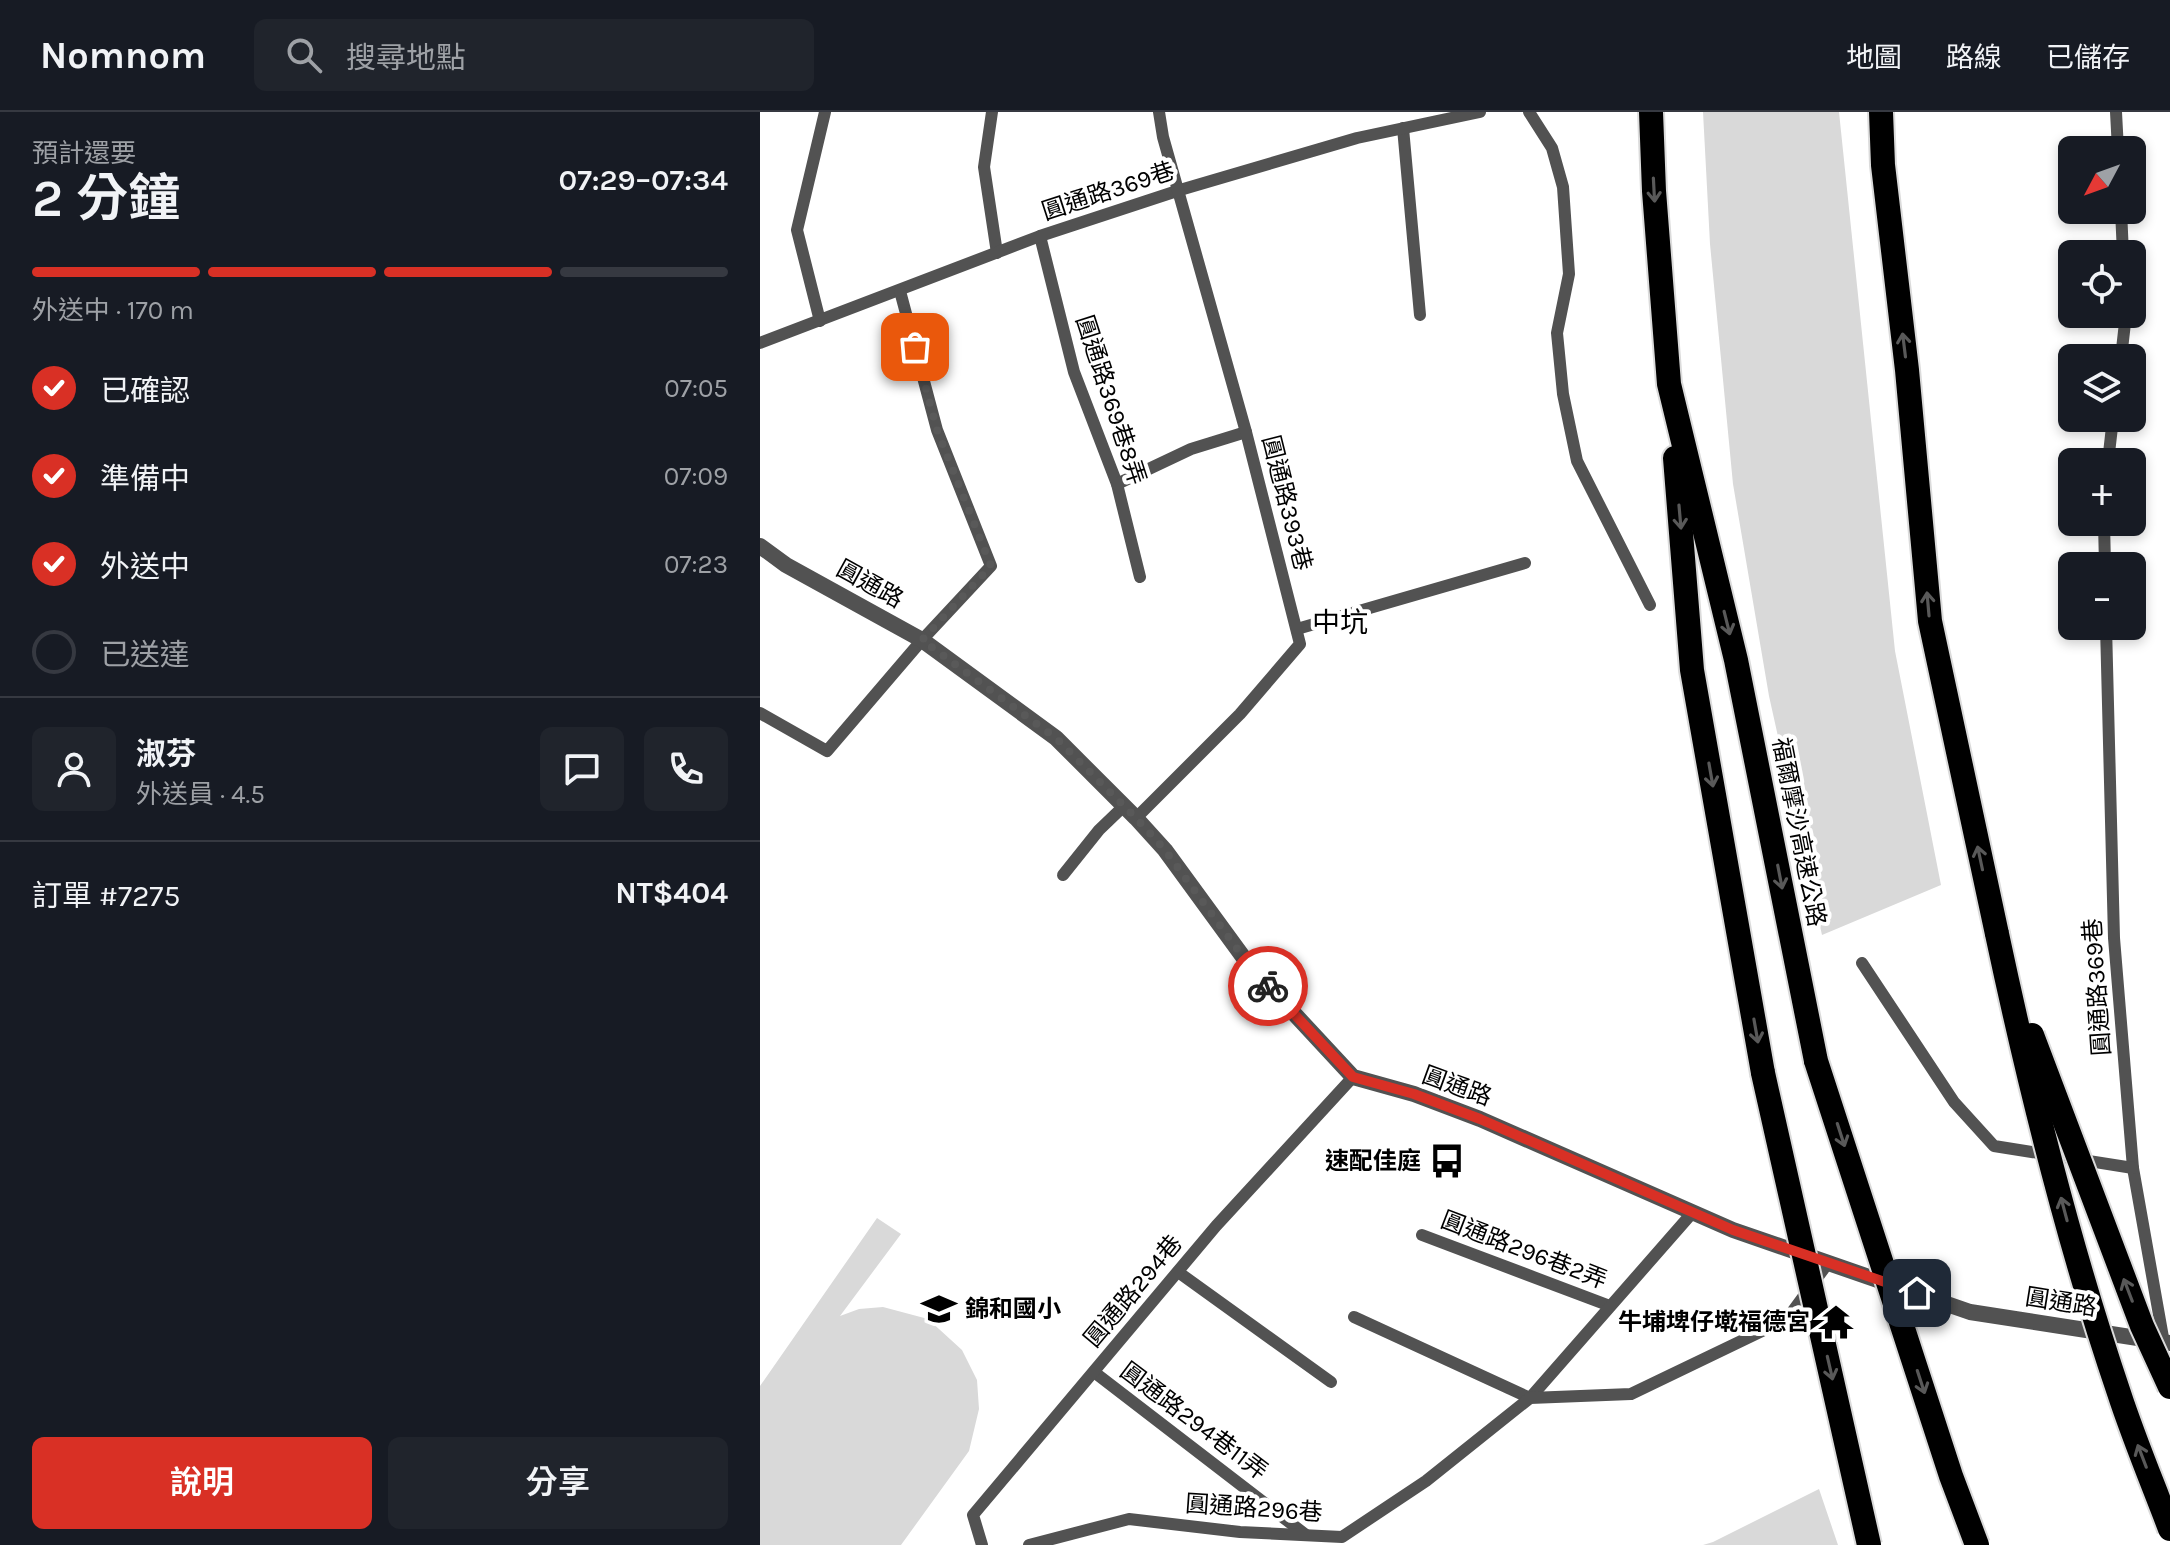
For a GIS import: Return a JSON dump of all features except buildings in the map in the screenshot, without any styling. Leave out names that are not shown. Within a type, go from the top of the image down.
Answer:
[{"type":"highway","name":"福爾摩沙高速公路","points":[[1651,112],[1669,384],[1736,660],[1816,1061],[1951,1476],[1977,1545]]},
{"type":"highway","points":[[1881,112],[1883,165],[1907,370],[1930,621],[2023,1056],[2071,1237],[2119,1394],[2170,1529]]},
{"type":"highway","points":[[1669,384],[1692,670],[1763,1073],[1869,1545]]},
{"type":"highway","points":[[1997,934],[2142,1326],[2170,1387]]},
{"type":"street","name":"圓通路","points":[[760,546],[786,565],[922,640],[1056,738],[1165,850],[1249,965],[1353,1077],[1414,1094],[1480,1119],[1733,1230],[1970,1312],[2167,1343]]},
{"type":"lane","points":[[820,321],[797,230],[825,112]]},
{"type":"lane","points":[[992,112],[984,167],[997,253]]},
{"type":"lane","name":"圓通路393巷","points":[[1159,112],[1163,137],[1246,432],[1297,629]]},
{"type":"lane","name":"圓通路369巷","points":[[760,343],[1040,236],[1180,190],[1357,138],[1480,112]]},
{"type":"lane","points":[[1529,112],[1552,148],[1563,187],[1569,274],[1557,333],[1563,394],[1577,461],[1650,605]]},
{"type":"lane","points":[[2116,112],[2117,136]]},
{"type":"lane","points":[[1403,128],[1420,315]]},
{"type":"lane","name":"圓通路369巷8弄","points":[[1040,236],[1074,372],[1117,484],[1140,577]]},
{"type":"lane","points":[[760,713],[827,751],[922,640],[991,566],[937,430],[900,291]]},
{"type":"lane","points":[[1117,484],[1191,449],[1246,432]]},
{"type":"lane","points":[[1063,875],[1099,830],[1130,812],[1250,703],[1300,644],[1297,629],[1525,563]]},
{"type":"lane","name":"圓通路369巷","points":[[2106,640],[2114,938],[2133,1168],[2167,1343]]},
{"type":"lane","points":[[1862,963],[1954,1102],[1994,1146],[2133,1168]]},
{"type":"lane","name":"圓通路294巷","points":[[982,1545],[973,1515],[1178,1272],[1353,1077]]},
{"type":"lane","name":"圓通路296巷","points":[[1029,1545],[1129,1519],[1240,1532],[1342,1537],[1426,1481],[1530,1398],[1693,1212]]},
{"type":"lane","name":"圓通路296巷2弄","points":[[1422,1235],[1610,1306]]},
{"type":"lane","points":[[1354,1317],[1530,1398],[1631,1394],[1787,1319],[1828,1263]]},
{"type":"lane","points":[[1178,1272],[1331,1382]]},
{"type":"lane","name":"圓通路294巷11弄","points":[[1094,1372],[1306,1535]]},
{"type":"shaded area","points":[[1703,112],[1839,112],[1895,651],[1941,885],[1822,935],[1769,696],[1733,484],[1710,244]]},
{"type":"shaded area","points":[[877,1218],[901,1234],[840,1316],[859,1309],[883,1307],[928,1319],[962,1350],[977,1380],[979,1409],[969,1451],[901,1545],[760,1545],[760,1386]]},
{"type":"shaded area","points":[[1819,1489],[1838,1545],[1703,1545],[1713,1542]]},
{"type":"way so far","points":[[915,347],[937,430],[991,566],[922,640],[1056,738],[1165,850],[1249,965],[1268,986]]},
{"type":"place","name":"速配佳庭","points":[[1447,1161]]},
{"type":"place","name":"錦和國小","points":[[939,1309]]},
{"type":"place","name":"牛埔埤仔墘福德宮","points":[[1836,1322]]},
{"type":"district","name":"中坑","points":[[1340,622]]},
{"type":"route","points":[[1268,986],[1353,1077],[1414,1094],[1480,1119],[1733,1230],[1917,1293]]}]
